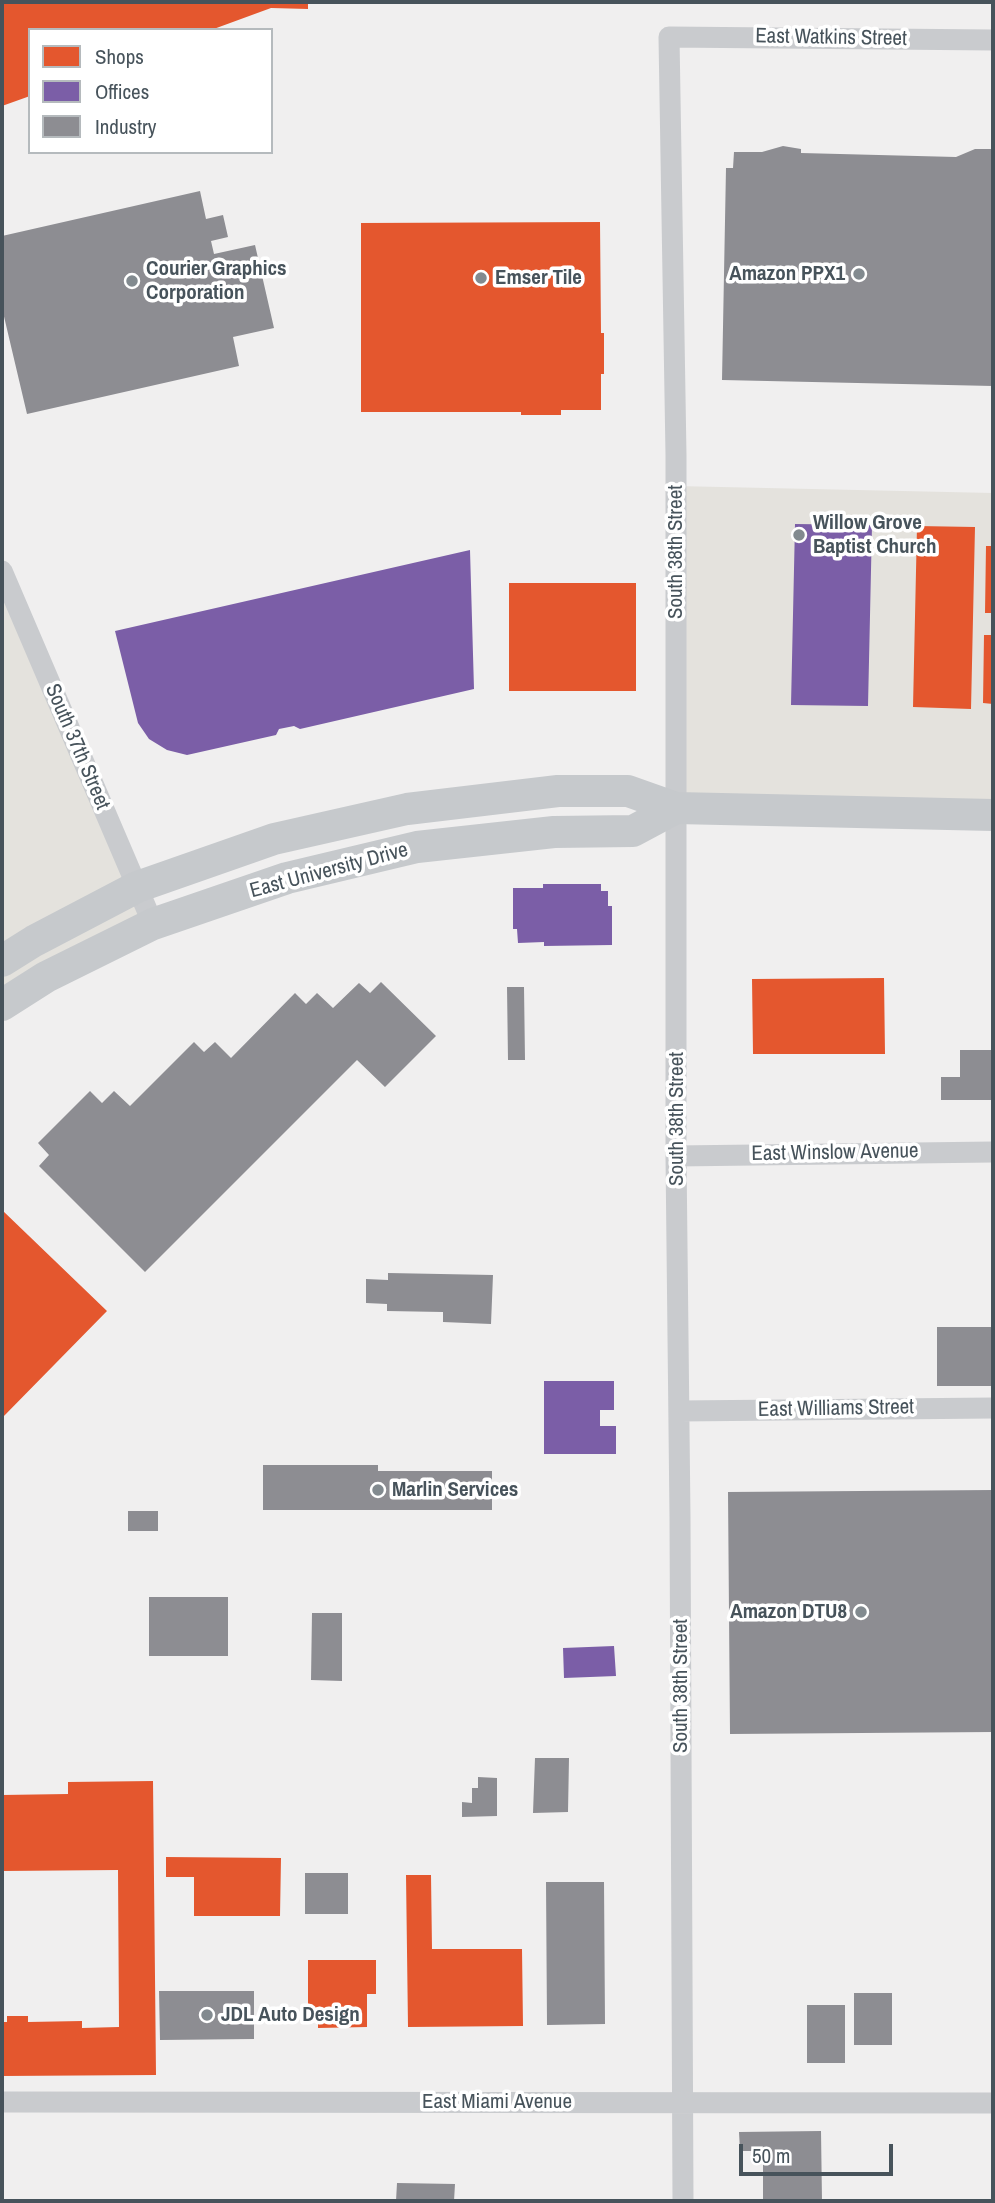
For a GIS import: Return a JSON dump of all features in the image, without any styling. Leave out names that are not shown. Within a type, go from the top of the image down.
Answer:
[{"type":"main road","name":"East University Drive","points":[[2,961],[34,941],[137,887],[274,839],[407,809],[558,791],[628,791],[676,808],[993,815]]},
{"type":"main road","name":"East University Drive","points":[[2,1005],[46,977],[153,924],[287,878],[417,847],[554,832],[633,831],[676,808]]},
{"type":"street","name":"East Watkins Street","points":[[669,37],[993,40]]},
{"type":"street","name":"South 38th Street","points":[[669,37],[676,455],[676,1156],[680,1411],[683,2201]]},
{"type":"street","name":"South 37th Street","points":[[2,570],[153,924]]},
{"type":"street","name":"East Winslow Avenue","points":[[676,1156],[993,1152]]},
{"type":"street","name":"East Williams Street","points":[[680,1411],[993,1408]]},
{"type":"street","name":"East Miami Avenue","points":[[2,2102],[993,2103]]},
{"type":"shaded area","points":[[676,486],[993,493],[993,815],[676,808]]},
{"type":"shaded area","points":[[2,571],[153,924],[2,1005]]},
{"type":"building: Shops","points":[[2,2],[308,2],[308,9],[271,8],[216,28],[28,28],[28,97],[2,106]]},
{"type":"building: Shops","name":"Emser Tile","points":[[600,222],[601,333],[604,333],[601,410],[561,410],[561,415],[521,415],[521,412],[361,412],[361,223]]},
{"type":"building: Shops","points":[[917,526],[975,527],[971,709],[913,707]]},
{"type":"building: Shops","points":[[986,546],[993,546],[993,613],[985,613]]},
{"type":"building: Shops","points":[[509,583],[636,583],[636,691],[509,691]]},
{"type":"building: Shops","points":[[984,635],[993,635],[993,704],[983,703]]},
{"type":"building: Shops","points":[[884,978],[885,1054],[753,1054],[752,979]]},
{"type":"building: Shops","points":[[2,1210],[107,1311],[2,1418]]},
{"type":"building: Shops","points":[[153,1781],[156,2075],[2,2076],[2,2022],[7,2022],[7,2016],[28,2016],[28,2022],[82,2021],[82,2028],[119,2027],[118,1870],[2,1871],[2,1795],[68,1794],[68,1782]]},
{"type":"building: Shops","points":[[166,1857],[281,1858],[280,1916],[194,1916],[194,1877],[166,1877]]},
{"type":"building: Shops","points":[[406,1875],[431,1875],[432,1949],[522,1949],[523,2026],[408,2027]]},
{"type":"building: Shops","points":[[308,1960],[376,1960],[376,1994],[367,1994],[367,2027],[318,2028],[318,2008],[308,2008]]},
{"type":"building: Offices","points":[[795,524],[872,525],[868,706],[791,705]]},
{"type":"building: Offices","points":[[470,550],[474,689],[300,729],[294,726],[279,729],[276,735],[187,755],[167,750],[149,739],[138,723],[115,631]]},
{"type":"building: Offices","points":[[543,884],[601,884],[601,891],[608,891],[608,906],[612,906],[612,945],[544,946],[544,942],[518,943],[517,929],[513,929],[513,888],[543,888]]},
{"type":"building: Offices","points":[[544,1381],[614,1381],[614,1410],[600,1410],[600,1426],[616,1426],[616,1454],[544,1454]]},
{"type":"building: Offices","points":[[614,1646],[616,1676],[564,1678],[563,1648]]},
{"type":"building: Industry","name":"Amazon PPX1","points":[[783,146],[801,149],[801,153],[956,157],[975,149],[993,149],[993,386],[722,380],[726,168],[733,168],[734,152],[762,152]]},
{"type":"building: Industry","name":"Courier Graphics Corporation","points":[[200,191],[206,219],[223,215],[228,237],[211,241],[214,254],[255,245],[274,328],[233,337],[239,366],[27,414],[2,308],[2,236]]},
{"type":"building: Industry","points":[[381,982],[436,1036],[385,1087],[357,1060],[145,1272],[39,1166],[49,1155],[38,1143],[90,1091],[102,1103],[114,1091],[130,1106],[194,1042],[204,1052],[215,1042],[231,1058],[295,993],[306,1004],[317,993],[333,1008],[359,983],[370,993]]},
{"type":"building: Industry","points":[[507,987],[524,987],[525,1060],[508,1060]]},
{"type":"building: Industry","points":[[960,1050],[993,1050],[993,1100],[941,1100],[941,1077],[960,1077]]},
{"type":"building: Industry","points":[[388,1273],[493,1275],[491,1324],[443,1322],[443,1312],[387,1311],[387,1304],[366,1303],[366,1279],[388,1280]]},
{"type":"building: Industry","points":[[937,1327],[993,1327],[993,1386],[937,1386]]},
{"type":"building: Industry","name":"Marlin Services","points":[[263,1465],[378,1465],[378,1471],[492,1471],[492,1510],[263,1510]]},
{"type":"building: Industry","name":"Amazon DTU8","points":[[993,1490],[993,1732],[730,1734],[728,1492]]},
{"type":"building: Industry","points":[[128,1511],[158,1511],[158,1531],[128,1531]]},
{"type":"building: Industry","points":[[149,1597],[228,1597],[228,1656],[149,1656]]},
{"type":"building: Industry","points":[[312,1613],[342,1613],[342,1681],[311,1680]]},
{"type":"building: Industry","points":[[535,1758],[569,1758],[568,1812],[533,1813]]},
{"type":"building: Industry","points":[[478,1777],[497,1778],[497,1816],[462,1817],[462,1802],[472,1803],[472,1788],[478,1788]]},
{"type":"building: Industry","points":[[305,1873],[348,1873],[348,1914],[305,1914]]},
{"type":"building: Industry","points":[[546,1882],[604,1882],[605,2024],[547,2025]]},
{"type":"building: Industry","name":"JDL Auto Design","points":[[159,1991],[254,1991],[254,2039],[160,2040]]},
{"type":"building: Industry","points":[[854,1993],[892,1993],[892,2045],[854,2045]]},
{"type":"building: Industry","points":[[807,2005],[845,2005],[845,2063],[807,2063]]},
{"type":"building: Industry","points":[[821,2131],[822,2201],[763,2201],[763,2151],[740,2151],[739,2132]]},
{"type":"building: Industry","points":[[397,2183],[455,2184],[454,2201],[396,2201]]},
{"type":"place","name":"Amazon PPX1","points":[[859,274]]},
{"type":"place","name":"Emser Tile","points":[[481,278]]},
{"type":"place","name":"Courier Graphics Corporation","points":[[132,281]]},
{"type":"place","name":"Willow Grove Baptist Church","points":[[799,535]]},
{"type":"place","name":"Marlin Services","points":[[378,1490]]},
{"type":"place","name":"Amazon DTU8","points":[[861,1612]]},
{"type":"place","name":"JDL Auto Design","points":[[207,2015]]}]
